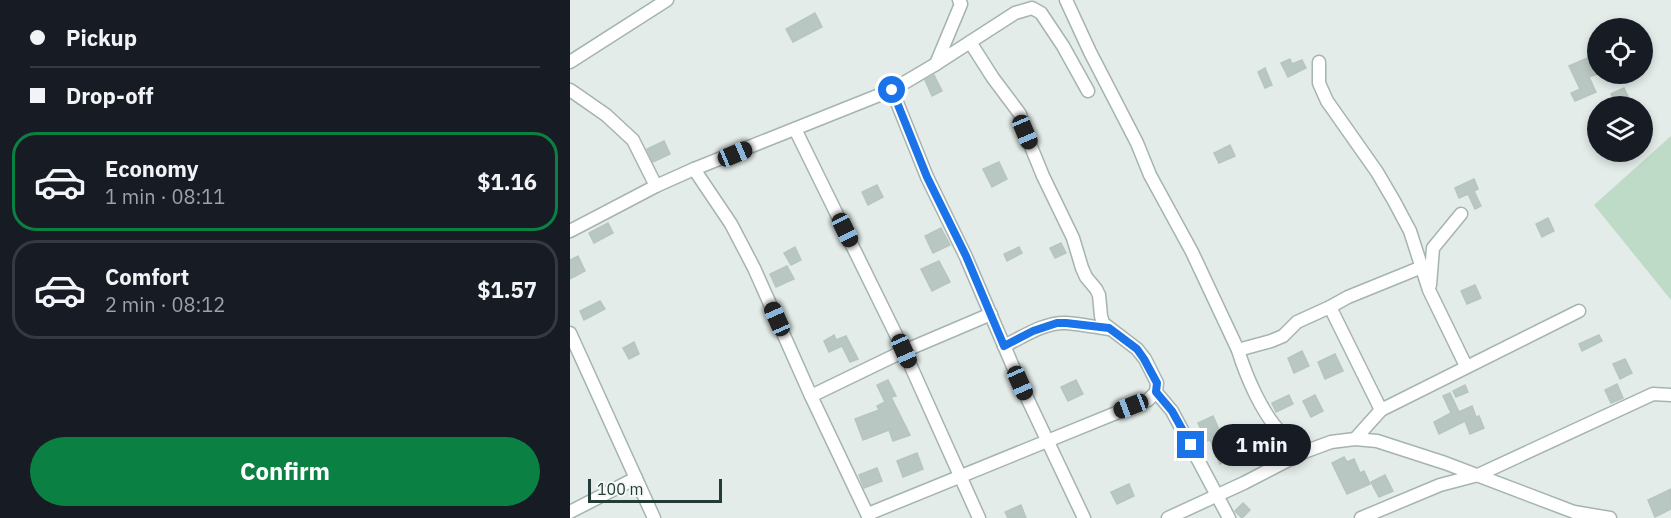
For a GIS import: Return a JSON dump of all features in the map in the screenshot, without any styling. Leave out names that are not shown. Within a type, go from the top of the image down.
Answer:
[{"type":"street","points":[[570,62],[668,0]]},
{"type":"street","points":[[936,64],[961,4],[959,0]]},
{"type":"street","points":[[1066,0],[1150,175],[1192,252],[1238,350],[1251,387],[1281,434],[1304,452]]},
{"type":"street","points":[[570,231],[694,169],[892,90],[1015,13],[1032,8],[1041,14],[1064,46],[1088,91]]},
{"type":"street","points":[[694,169],[731,224],[749,259],[868,516],[1148,400],[1156,392],[1157,383],[1137,349],[1103,323],[1099,295],[1082,268],[1073,238],[1039,165],[1020,114],[970,42]]},
{"type":"street","points":[[1319,62],[1318,84],[1327,101],[1377,172],[1410,231],[1429,290],[1466,366]]},
{"type":"street","points":[[570,90],[606,114],[633,140],[656,186]]},
{"type":"street","points":[[892,90],[927,177],[966,256],[1031,408],[1084,518]]},
{"type":"street","points":[[795,129],[904,351],[979,518]]},
{"type":"street","points":[[1429,290],[1433,248],[1461,214]]},
{"type":"street","points":[[1238,350],[1271,341],[1282,336],[1297,322],[1348,297],[1422,267]]},
{"type":"street","points":[[1329,307],[1381,410]]},
{"type":"street","points":[[1355,439],[1381,410],[1579,311]]},
{"type":"street","points":[[811,396],[904,351],[991,315]]},
{"type":"street","points":[[1004,346],[1033,331],[1057,323],[1109,328]]},
{"type":"street","points":[[570,333],[654,518]]},
{"type":"street","points":[[1156,392],[1172,411],[1229,518]]},
{"type":"street","points":[[1361,518],[1440,485],[1478,476],[1653,393],[1671,395]]},
{"type":"street","points":[[1168,518],[1304,452],[1331,442],[1355,439],[1377,441],[1574,512],[1610,518]]},
{"type":"street","points":[[570,512],[636,478]]},
{"type":"green space","points":[[1671,136],[1671,300],[1594,205],[1642,162],[1653,162],[1653,152]]},
{"type":"building","points":[[815,13],[822,27],[793,42],[786,29]]},
{"type":"building","points":[[1587,58],[1587,84],[1592,84],[1596,92],[1575,101],[1571,93],[1580,89],[1569,66]]},
{"type":"building","points":[[1290,59],[1292,64],[1302,60],[1306,68],[1288,77],[1281,63]]},
{"type":"building","points":[[1265,68],[1272,85],[1265,88],[1258,72]]},
{"type":"building","points":[[934,75],[942,91],[932,96],[925,80]]},
{"type":"building","points":[[1624,88],[1628,96],[1612,96],[1611,94]]},
{"type":"building","points":[[664,141],[670,154],[653,162],[647,149]]},
{"type":"building","points":[[1230,145],[1235,156],[1219,163],[1214,153]]},
{"type":"building","points":[[999,162],[1007,179],[992,187],[983,169]]},
{"type":"building","points":[[1474,179],[1478,189],[1474,191],[1481,206],[1475,209],[1468,194],[1459,198],[1455,188]]},
{"type":"building","points":[[877,185],[883,197],[868,205],[862,192]]},
{"type":"building","points":[[1548,218],[1554,231],[1542,237],[1536,224]]},
{"type":"building","points":[[608,223],[613,233],[594,243],[589,233]]},
{"type":"building","points":[[941,228],[950,245],[933,253],[925,236]]},
{"type":"building","points":[[1061,243],[1066,253],[1055,258],[1050,248]]},
{"type":"building","points":[[795,247],[801,260],[791,265],[784,253]]},
{"type":"building","points":[[1019,247],[1022,253],[1007,261],[1004,254]]},
{"type":"building","points":[[578,256],[585,271],[570,279],[570,260]]},
{"type":"building","points":[[939,261],[950,282],[932,291],[921,269]]},
{"type":"building","points":[[787,266],[794,279],[776,287],[770,274]]},
{"type":"building","points":[[1475,285],[1481,298],[1467,304],[1461,291]]},
{"type":"building","points":[[600,301],[605,309],[584,320],[580,311]]},
{"type":"building","points":[[834,335],[836,340],[846,336],[858,359],[850,362],[842,346],[829,352],[824,341]]},
{"type":"building","points":[[1599,335],[1602,341],[1582,351],[1579,344]]},
{"type":"building","points":[[634,342],[639,354],[629,359],[623,348]]},
{"type":"building","points":[[1302,351],[1309,366],[1294,373],[1288,358]]},
{"type":"building","points":[[1335,354],[1343,371],[1325,379],[1318,362]]},
{"type":"building","points":[[1625,359],[1632,373],[1620,379],[1613,364]]},
{"type":"building","points":[[888,380],[896,396],[891,397],[910,435],[893,441],[889,430],[863,440],[855,419],[879,410],[877,406],[885,402],[877,385]]},
{"type":"building","points":[[1076,380],[1083,394],[1068,401],[1061,387]]},
{"type":"building","points":[[1617,384],[1623,398],[1611,403],[1605,390]]},
{"type":"building","points":[[1465,385],[1468,392],[1456,397],[1453,391]]},
{"type":"building","points":[[1450,393],[1459,412],[1472,406],[1484,428],[1470,434],[1465,421],[1439,434],[1434,422],[1451,413],[1443,396]]},
{"type":"building","points":[[1289,395],[1293,404],[1276,412],[1272,403]]},
{"type":"building","points":[[1315,395],[1323,411],[1311,417],[1303,401]]},
{"type":"building","points":[[1213,416],[1226,445],[1229,444],[1235,457],[1220,464],[1210,440],[1207,441],[1198,423]]},
{"type":"building","points":[[917,453],[923,469],[903,477],[897,461]]},
{"type":"building","points":[[1344,457],[1347,462],[1354,459],[1360,473],[1364,471],[1370,484],[1347,494],[1332,463]]},
{"type":"building","points":[[877,468],[882,481],[864,488],[859,475]]},
{"type":"building","points":[[1385,475],[1393,491],[1379,497],[1371,482]]},
{"type":"building","points":[[1129,484],[1134,496],[1117,504],[1111,492]]},
{"type":"building","points":[[1671,489],[1671,509],[1655,517],[1648,500]]},
{"type":"building","points":[[1243,503],[1250,510],[1242,518],[1235,511]]},
{"type":"building","points":[[1021,505],[1026,518],[1008,518],[1005,512]]},
{"type":"route","points":[[892,90],[927,177],[966,256],[1004,346],[1033,331],[1057,323],[1109,328],[1137,349],[1157,383],[1156,392],[1167,403],[1191,445]]}]
